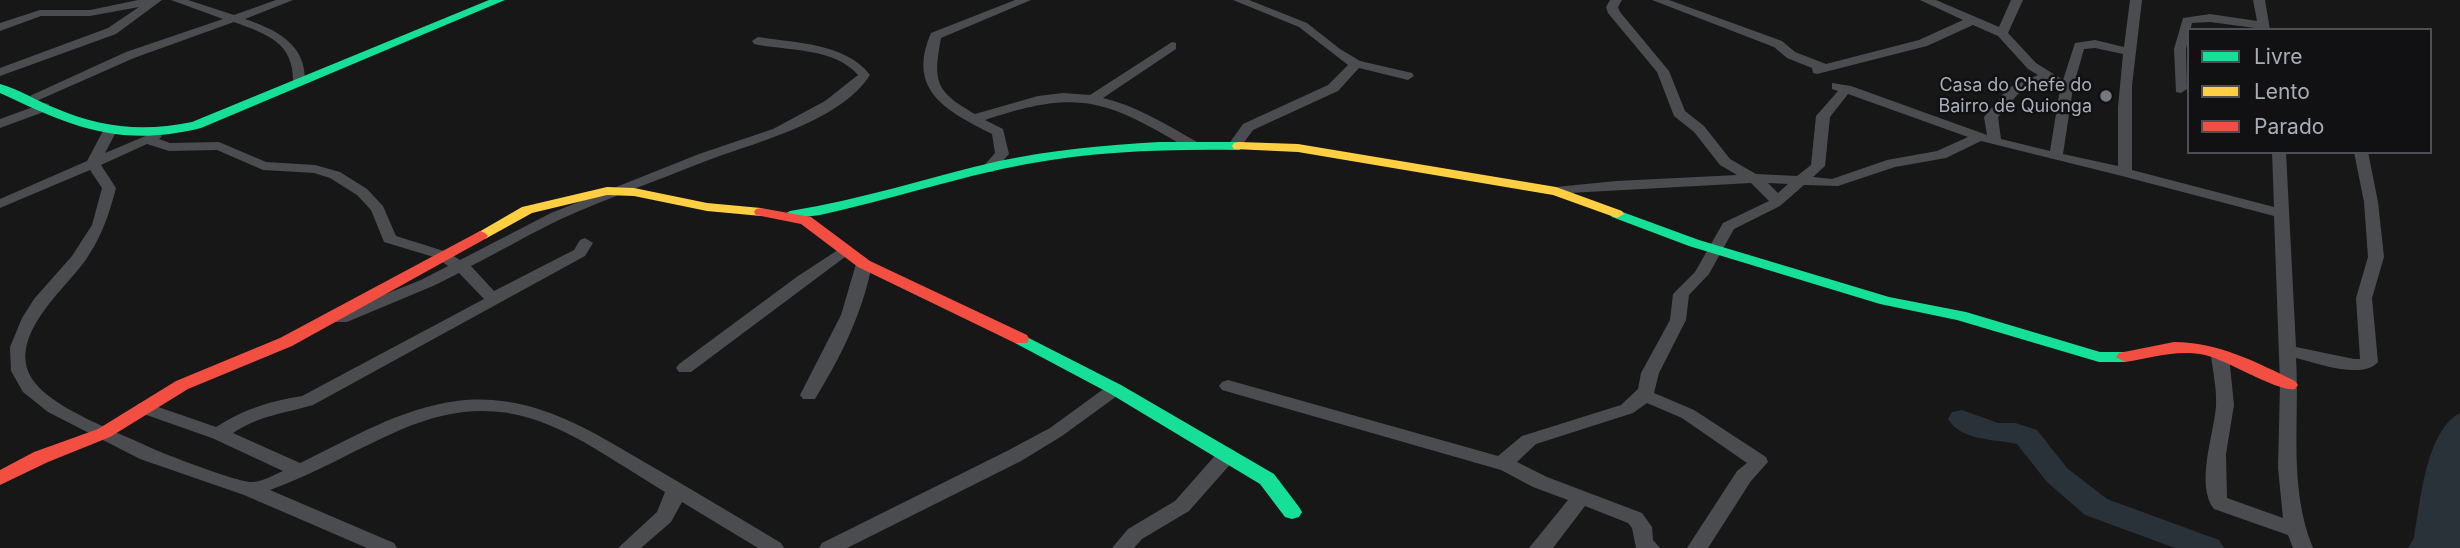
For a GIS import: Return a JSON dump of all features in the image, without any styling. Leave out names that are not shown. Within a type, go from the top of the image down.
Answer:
[{"type":"street","points":[[0,27],[40,13],[90,13],[156,0]]},
{"type":"street","points":[[0,72],[112,32],[156,0]]},
{"type":"street","points":[[177,0],[236,19],[289,46],[300,70],[299,82]]},
{"type":"street","points":[[197,7],[216,0]]},
{"type":"street","points":[[27,100],[130,55],[288,0]]},
{"type":"street","points":[[0,204],[153,137],[196,125],[499,0]]},
{"type":"street","points":[[988,169],[1002,154],[1002,141],[998,132],[974,119],[933,89],[930,68],[935,36],[1025,0]]},
{"type":"street","points":[[1239,0],[1303,25],[1336,52],[1356,64],[1408,76]]},
{"type":"street","points":[[1616,0],[1612,7],[1614,13],[1663,71],[1679,113],[1699,130],[1725,162],[1754,179],[1777,201]]},
{"type":"street","points":[[1658,0],[1778,44],[1791,55],[1825,68]]},
{"type":"street","points":[[1926,0],[2002,33],[2045,77],[2067,88]]},
{"type":"street","points":[[2002,33],[2017,0]]},
{"type":"street","points":[[2125,172],[2123,135],[2128,52],[2136,0]]},
{"type":"street","points":[[2181,89],[2180,49],[2187,19],[2210,18],[2264,28],[2259,0]]},
{"type":"street","points":[[1811,71],[1923,43],[1960,29],[1974,20]]},
{"type":"street","points":[[305,331],[364,309],[461,266],[556,216],[704,157],[778,132],[830,104],[864,75],[861,68],[846,59],[758,41]]},
{"type":"street","points":[[2056,155],[2067,88],[2081,44],[2128,52]]},
{"type":"street","points":[[1094,98],[1172,46]]},
{"type":"street","points":[[1235,145],[1248,127],[1333,89],[1356,64]]},
{"type":"street","points":[[1995,142],[1991,117],[2013,91],[2045,77]]},
{"type":"street","points":[[1504,463],[1529,440],[1627,409],[1643,395],[1650,373],[1678,320],[1681,294],[1701,274],[1713,249],[1732,223],[1777,201],[1818,166],[1823,116],[1841,87],[1995,142],[2125,172],[2282,214]]},
{"type":"street","points":[[0,88],[108,134],[153,137],[169,147],[219,146],[263,166],[315,169],[335,175],[362,192],[378,209],[386,236],[442,255],[461,266],[491,298],[510,291]]},
{"type":"street","points":[[974,119],[1037,98],[1094,98],[1130,109],[1192,145]]},
{"type":"street","points":[[0,124],[44,107]]},
{"type":"street","points":[[93,163],[108,134]]},
{"type":"street","points":[[0,478],[41,457],[104,433],[182,385],[286,342],[442,255],[534,208],[588,194],[619,191],[707,207],[790,215],[837,209],[988,169],[1098,150],[1192,145],[1298,148],[1366,157],[1519,187],[1556,191],[1754,179],[1833,183],[1892,163],[1941,155],[1979,137]]},
{"type":"street","points":[[2279,154],[2289,385],[2288,503],[2293,529],[2303,548]]},
{"type":"street","points":[[2287,350],[2350,365],[2362,366],[2369,362],[2364,298],[2376,257],[2371,202],[2361,154]]},
{"type":"street","points":[[93,163],[109,188],[99,225],[78,259],[30,318],[18,347],[20,371],[29,388],[54,408],[147,454],[251,490],[387,548]]},
{"type":"street","points":[[1556,191],[1666,235],[1886,301],[1960,316],[2099,357],[2122,360],[2177,346],[2221,356],[2289,385]]},
{"type":"street","points":[[790,215],[815,224],[844,251],[864,264],[986,320],[1115,389],[1227,455],[1279,487],[1285,506],[1292,512]]},
{"type":"street","points":[[218,434],[254,414],[307,401],[580,253],[585,243]]},
{"type":"street","points":[[685,368],[734,334],[784,290],[844,251]]},
{"type":"street","points":[[808,395],[845,327],[860,291],[864,264]]},
{"type":"street","points":[[2221,356],[2225,405],[2217,454],[2217,499],[2221,504],[2293,529]]},
{"type":"street","points":[[1228,386],[1504,463],[1541,482],[1582,496],[1640,522],[1640,537],[1650,548]]},
{"type":"street","points":[[829,548],[1014,456],[1056,432],[1115,389]]},
{"type":"street","points":[[1643,395],[1688,414],[1759,462],[1744,476],[1697,548]]},
{"type":"street","points":[[251,490],[301,471],[429,412],[489,404],[538,413],[569,426],[774,548]]},
{"type":"street","points":[[144,408],[218,434],[301,471]]},
{"type":"street","points":[[1122,548],[1135,534],[1182,506],[1227,455]]},
{"type":"street","points":[[628,548],[644,533],[663,523],[676,489]]},
{"type":"street","points":[[1539,548],[1548,541],[1582,496]]},
{"type":"shaded area","points":[[2460,413],[2460,548],[2408,548],[2414,538],[2422,488],[2432,451],[2439,435]]},
{"type":"waterway","points":[[1962,419],[1995,433],[2015,433],[2027,437],[2036,445],[2057,475],[2096,507],[2208,548]]},
{"type":"traffic: fast","points":[[0,88],[50,111],[95,127],[117,132],[167,131],[196,125],[499,0]]},
{"type":"traffic: fast","points":[[790,215],[849,204],[996,166],[1051,156],[1132,147],[1239,146]]},
{"type":"traffic: fast","points":[[1617,214],[1694,243],[1886,301],[1960,316],[2099,357],[2125,357]]},
{"type":"traffic: fast","points":[[1021,339],[1115,389],[1267,479],[1292,512]]},
{"type":"traffic: slow","points":[[1239,146],[1298,148],[1556,191],[1617,214]]},
{"type":"traffic: slow","points":[[480,236],[527,210],[607,191],[634,192],[707,207],[761,212]]},
{"type":"traffic: jam","points":[[761,212],[806,220],[864,264],[1021,339]]},
{"type":"traffic: jam","points":[[0,478],[41,457],[104,433],[182,385],[286,342],[480,236]]},
{"type":"traffic: jam","points":[[2125,357],[2174,347],[2204,349],[2233,358],[2289,385]]},
{"type":"place","name":"Casa do Chefe do Bairro de Quionga","points":[[2106,96]]}]
